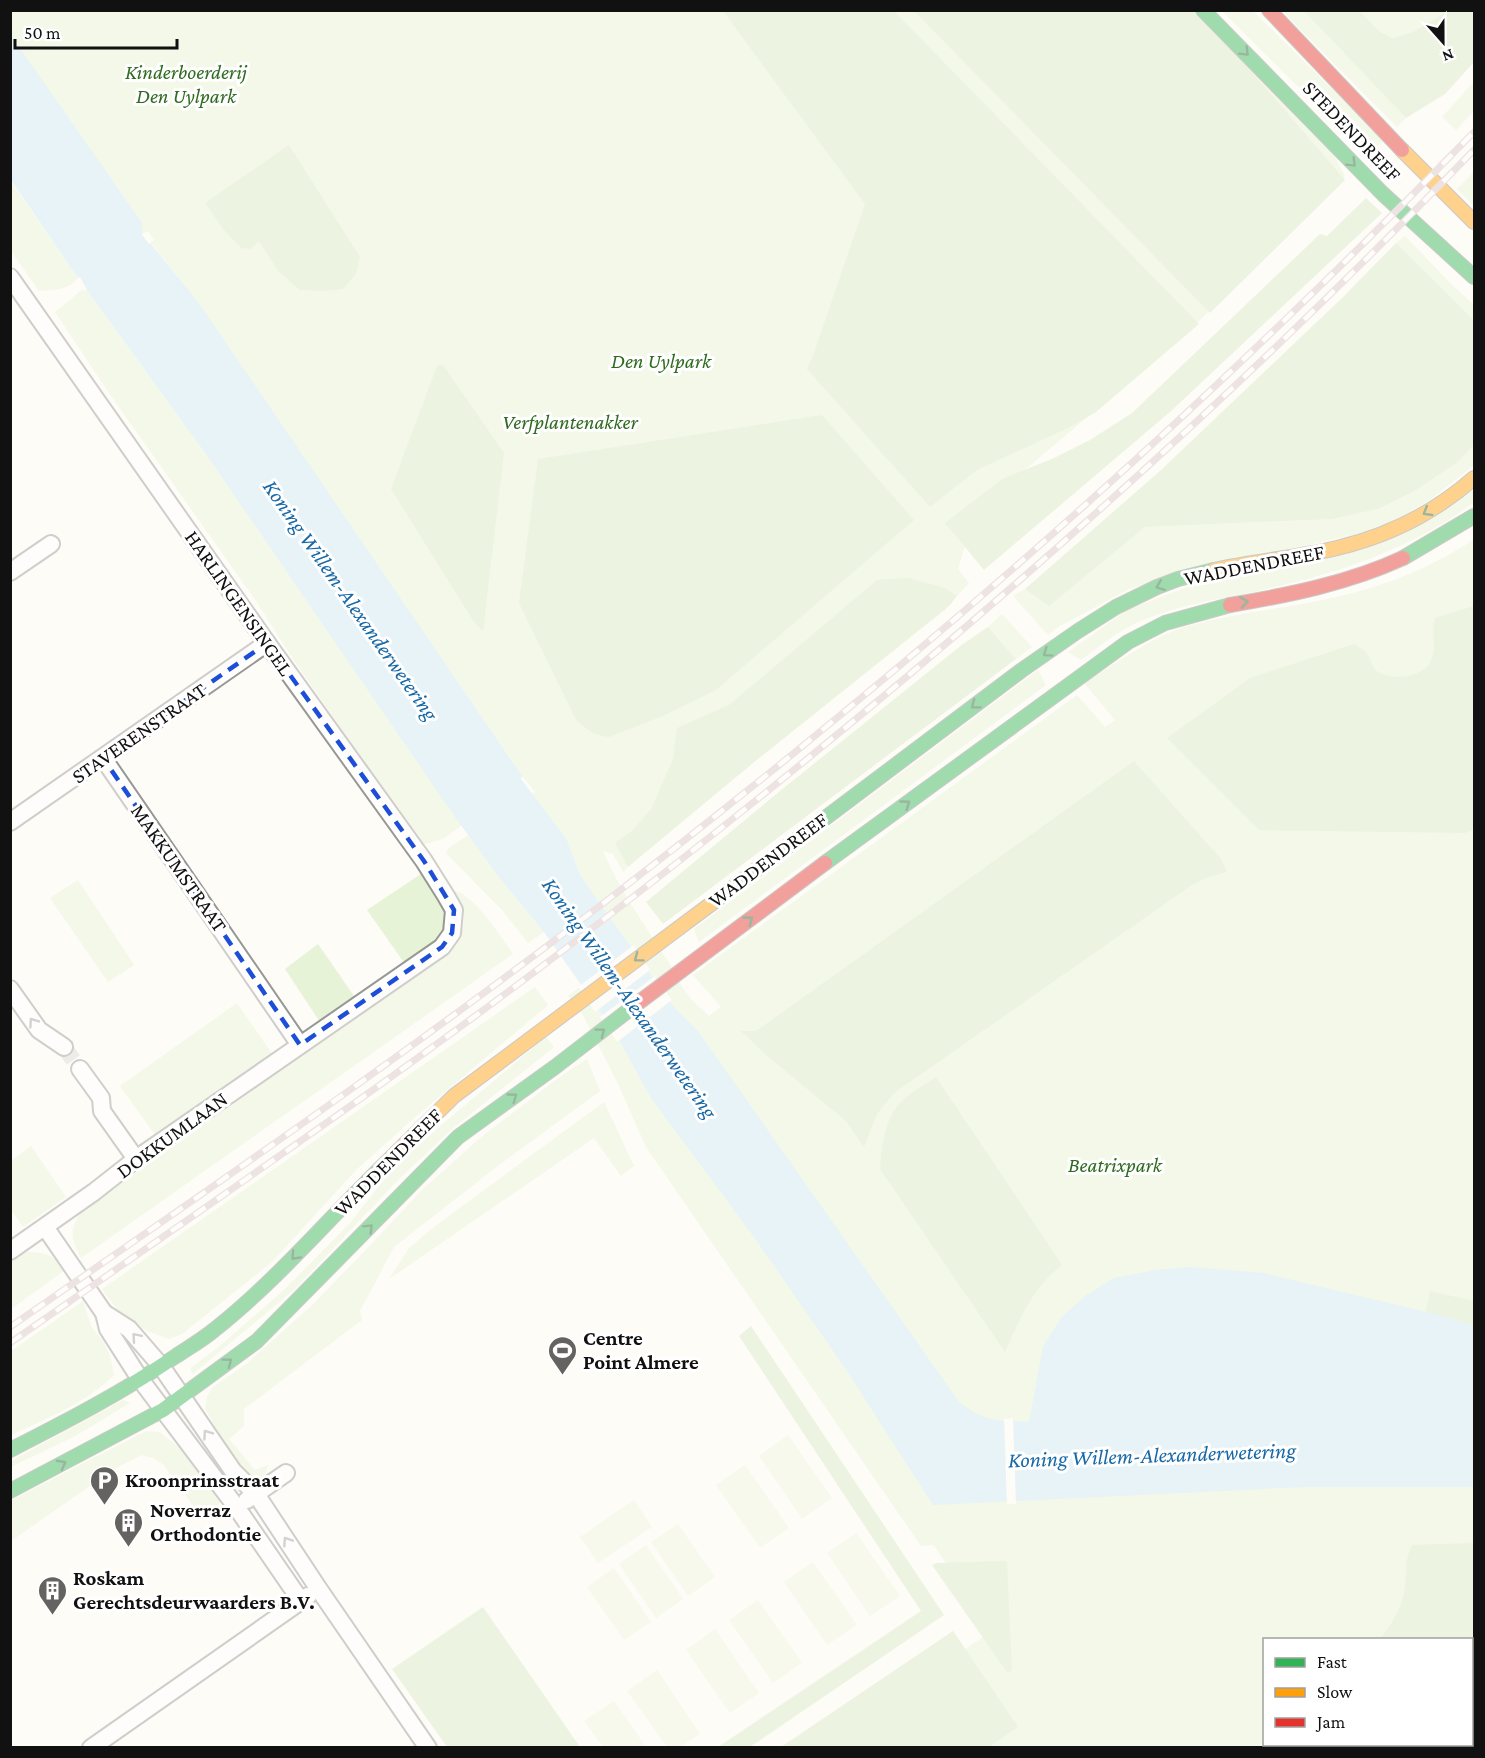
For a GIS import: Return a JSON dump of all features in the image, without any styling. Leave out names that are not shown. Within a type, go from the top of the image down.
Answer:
[{"type":"main road","name":"STEDENDREEF","points":[[1203,10],[1383,194],[1474,277]]},
{"type":"main road","name":"STEDENDREEF","points":[[1269,10],[1474,222]]},
{"type":"main road","name":"WADDENDREEF","points":[[10,1450],[94,1407],[213,1331],[276,1276],[364,1183],[454,1096],[1022,670],[1094,620],[1136,595],[1180,578],[1222,568],[1336,549],[1383,534],[1440,504],[1474,478]]},
{"type":"main road","name":"WADDENDREEF","points":[[10,1491],[163,1410],[257,1341],[458,1137],[1047,699],[1128,642],[1165,623],[1221,606],[1279,597],[1344,580],[1401,559],[1474,516]]},
{"type":"street","name":"HARLINGENSINGEL","points":[[10,277],[267,643],[424,861],[454,910],[452,933]]},
{"type":"street","points":[[10,572],[51,544]]},
{"type":"street","name":"STAVERENSTRAAT","points":[[10,822],[267,643]]},
{"type":"street","name":"MAKKUMSTRAAT","points":[[103,758],[300,1045]]},
{"type":"street","name":"DOKKUMLAAN","points":[[10,1251],[136,1160],[442,947],[452,933]]},
{"type":"street","points":[[10,989],[39,1030],[64,1047]]},
{"type":"street","points":[[80,1069],[101,1098],[102,1111],[136,1160]]},
{"type":"street","points":[[45,1227],[104,1313],[108,1329],[140,1378],[237,1508],[301,1601]]},
{"type":"street","points":[[104,1313],[129,1329],[161,1366],[233,1471],[256,1494],[428,1748]]},
{"type":"street","points":[[237,1508],[286,1473]]},
{"type":"street","points":[[91,1748],[318,1588]]},
{"type":"highlighted area","points":[[267,643],[424,861],[454,910],[452,933],[442,947],[300,1045],[103,758]]},
{"type":"green space","points":[[10,11],[1196,11],[1330,148],[1345,176],[1186,334],[976,511],[958,569],[969,583],[957,596],[951,592],[945,610],[631,860],[623,857],[628,867],[623,872],[613,854],[603,851],[624,892],[685,991],[709,1016],[721,1007],[693,975],[1077,695],[1105,727],[1115,720],[1084,683],[1123,658],[1164,635],[1192,625],[1224,617],[1323,600],[1382,584],[1421,569],[1474,539],[1474,1747],[816,1747],[991,1632],[934,1545],[921,1546],[646,1147],[618,1084],[584,1017],[568,996],[581,986],[617,1036],[694,1027],[675,1008],[580,875],[567,840],[532,794],[535,792],[192,295],[152,244],[149,244],[154,240],[148,231],[142,234],[11,35]]},
{"type":"green space","points":[[723,11],[894,11],[1199,324],[1096,412],[1068,428],[977,470],[930,507],[807,369],[865,204]]},
{"type":"green space","points":[[914,11],[1192,11],[1240,58],[1345,180],[1210,313]]},
{"type":"green space","points":[[1222,11],[1253,11],[1384,140],[1368,156]]},
{"type":"green space","points":[[1282,11],[1304,11],[1406,118],[1397,127]]},
{"type":"green space","points":[[1304,11],[1360,11],[1379,31],[1392,38],[1413,32],[1448,11],[1474,11],[1474,62],[1445,94],[1406,118]]},
{"type":"green space","points":[[1360,11],[1448,11],[1413,32],[1392,38],[1379,31]]},
{"type":"green space","points":[[1474,82],[1474,111],[1456,130],[1442,117]]},
{"type":"green space","points":[[289,145],[360,257],[356,274],[343,289],[300,290],[279,272],[259,241],[250,249],[241,248],[224,230],[205,203]]},
{"type":"green space","points":[[1474,172],[1474,206],[1457,189]]},
{"type":"green space","points":[[10,180],[78,278],[70,285],[60,289],[39,291],[11,251]]},
{"type":"green space","points":[[1366,198],[1382,213],[1170,412],[984,570],[945,523],[1002,479],[1054,458],[1090,440],[1132,413],[1320,234],[1327,236]]},
{"type":"green space","points":[[1405,236],[1474,305],[1474,320],[1396,243]]},
{"type":"green space","points":[[1396,243],[1474,320],[1474,445],[1458,462],[1414,491],[1378,509],[1333,519],[1145,527],[1049,606],[1025,589],[1161,470],[1342,298]]},
{"type":"green space","points":[[83,289],[87,290],[208,457],[462,825],[443,839],[422,845],[55,312]]},
{"type":"green space","points":[[443,365],[504,453],[483,631],[474,622],[391,489],[437,366]]},
{"type":"green space","points":[[822,415],[914,520],[716,690],[663,716],[609,737],[595,734],[583,726],[576,720],[519,603],[538,459]]},
{"type":"green space","points":[[1474,445],[1474,465],[1430,500],[1400,517],[1351,535],[1131,588],[1058,627],[1048,635],[1013,596],[1025,589],[1049,605],[1145,527],[1333,519],[1378,509],[1458,462]]},
{"type":"green space","points":[[1474,490],[1474,502],[1453,517],[1408,542],[1359,563],[1308,579],[1155,615],[1123,630],[1081,660],[1068,652],[1127,610],[1190,586],[1238,576]]},
{"type":"green space","points":[[908,578],[945,588],[957,596],[950,605],[628,867],[615,843],[633,830],[651,809],[673,759],[677,728],[729,705],[877,580]]},
{"type":"green space","points":[[1474,606],[1474,829],[1465,833],[1259,830],[1167,738],[1250,678],[1354,644],[1366,652],[1378,672],[1393,677],[1418,673],[1430,662],[1433,655],[1435,618]]},
{"type":"green space","points":[[1002,614],[1032,647],[1016,659],[988,627]]},
{"type":"green space","points":[[988,627],[1016,659],[663,924],[646,902],[780,791],[963,644]]},
{"type":"green space","points":[[1038,670],[1046,685],[699,942],[694,929]]},
{"type":"green space","points":[[1134,761],[1222,860],[1227,872],[1208,877],[1192,885],[894,1093],[877,1114],[864,1147],[846,1121],[766,1055],[741,1031],[756,1031]]},
{"type":"green space","points":[[468,835],[544,932],[528,943],[503,911],[446,853],[449,848]]},
{"type":"green space","points":[[424,872],[447,909],[445,925],[441,938],[405,964],[367,910]]},
{"type":"green space","points":[[78,880],[134,965],[108,982],[50,898]]},
{"type":"green space","points":[[455,891],[478,908],[513,954],[81,1258],[75,1246],[73,1229],[81,1212],[450,951],[460,936],[464,922],[462,908]]},
{"type":"green space","points":[[318,944],[356,999],[320,1022],[285,969]]},
{"type":"green space","points":[[535,987],[548,1005],[356,1170],[272,1262],[182,1334],[169,1339],[147,1331],[122,1316],[102,1289]]},
{"type":"green space","points":[[237,1003],[273,1055],[155,1135],[120,1086]]},
{"type":"green space","points":[[546,1037],[554,1047],[452,1129],[397,1181],[295,1289],[193,1374],[190,1369],[286,1288],[350,1223],[394,1167]]},
{"type":"green space","points":[[587,1059],[600,1091],[499,1165],[394,1247],[360,1311],[362,1320],[244,1409],[244,1426],[229,1439],[255,1470],[268,1465],[265,1476],[256,1477],[245,1470],[222,1440],[205,1408],[207,1396],[212,1388],[246,1364],[310,1307],[422,1190],[480,1138]]},
{"type":"green space","points":[[936,1077],[1062,1265],[1051,1274],[1035,1294],[1005,1352],[880,1169],[887,1125],[895,1109],[909,1095]]},
{"type":"green space","points":[[604,1102],[634,1166],[621,1176],[594,1138],[389,1279],[409,1248],[434,1227]]},
{"type":"green space","points":[[31,1146],[66,1197],[23,1227],[11,1209],[11,1161]]},
{"type":"green space","points":[[23,1252],[47,1255],[56,1260],[65,1270],[11,1309],[11,1259]]},
{"type":"green space","points":[[1430,1291],[1474,1301],[1474,1325],[1426,1312]]},
{"type":"green space","points":[[83,1301],[91,1326],[110,1355],[114,1375],[78,1402],[11,1435],[10,1352]]},
{"type":"green space","points":[[751,1326],[944,1615],[750,1747],[718,1747],[921,1611],[739,1336]]},
{"type":"green space","points":[[123,1400],[130,1403],[77,1435],[11,1467],[11,1461]]},
{"type":"green space","points":[[146,1431],[159,1432],[184,1451],[219,1494],[221,1501],[212,1512],[197,1511],[164,1465],[153,1458],[141,1455],[114,1469],[11,1541],[10,1501]]},
{"type":"green space","points":[[788,1435],[832,1498],[802,1519],[759,1456]]},
{"type":"green space","points":[[745,1465],[789,1528],[760,1548],[716,1485]]},
{"type":"green space","points":[[634,1500],[652,1527],[598,1563],[580,1537]]},
{"type":"green space","points":[[678,1524],[715,1577],[688,1596],[651,1542]]},
{"type":"green space","points":[[856,1533],[900,1596],[870,1616],[827,1553]]},
{"type":"green space","points":[[1474,1543],[1474,1747],[1280,1747],[1473,1746],[1473,1638],[1381,1638],[1395,1618],[1403,1599],[1409,1550],[1412,1545]]},
{"type":"green space","points":[[646,1545],[683,1599],[656,1618],[619,1564]]},
{"type":"green space","points":[[813,1562],[857,1625],[827,1645],[784,1582]]},
{"type":"green space","points":[[1007,1562],[1012,1671],[1007,1672],[932,1565]]},
{"type":"green space","points":[[614,1568],[651,1622],[624,1640],[587,1587]]},
{"type":"green space","points":[[758,1600],[802,1663],[773,1683],[729,1620]]},
{"type":"green space","points":[[483,1607],[580,1747],[447,1747],[392,1669]]},
{"type":"green space","points":[[715,1629],[759,1693],[730,1713],[686,1650]]},
{"type":"green space","points":[[953,1631],[1018,1727],[989,1747],[781,1747]]},
{"type":"green space","points":[[657,1670],[700,1734],[680,1747],[667,1747],[627,1691]]},
{"type":"green space","points":[[614,1701],[646,1747],[603,1747],[584,1721]]},
{"type":"water","name":"Koning Willem-Alexanderwetering","points":[[10,34],[142,223],[142,235],[198,302],[522,776],[521,779],[567,840],[580,875],[675,1008],[698,1031],[959,1402],[984,1417],[1029,1422],[1043,1347],[1061,1318],[1085,1296],[1114,1278],[1156,1270],[1189,1267],[1263,1273],[1474,1325],[1474,1487],[1302,1487],[933,1505],[845,1368],[754,1237],[651,1098],[617,1036],[544,932],[498,876],[455,817],[208,457],[87,290],[80,277],[78,278],[11,180]]},
{"type":"pier","points":[[634,945],[650,970],[595,1012],[578,987]]},
{"type":"pier","points":[[655,976],[672,1000],[617,1042],[600,1017]]},
{"type":"pier","points":[[1013,1418],[1016,1504],[1007,1504],[1004,1419]]},
{"type":"tunnel","points":[[64,1047],[80,1069]]},
{"type":"railway","points":[[10,1327],[315,1115],[466,1006],[614,895],[839,716],[949,624],[1165,433],[1373,234],[1474,132]]},
{"type":"railway","points":[[10,1343],[486,1008],[675,865],[794,769],[913,672],[1144,470],[1256,366],[1474,150]]},
{"type":"traffic: fast","points":[[1203,10],[1383,194],[1474,277]]},
{"type":"traffic: fast","points":[[1403,558],[1474,516]]},
{"type":"traffic: fast","points":[[715,901],[1022,670],[1078,631],[1116,607],[1157,587],[1214,570]]},
{"type":"traffic: fast","points":[[825,863],[1128,642],[1165,623],[1230,605]]},
{"type":"traffic: fast","points":[[10,1491],[163,1410],[257,1341],[458,1137],[638,1003]]},
{"type":"traffic: fast","points":[[10,1450],[115,1394],[209,1334],[262,1289],[396,1153]]},
{"type":"traffic: slow","points":[[1402,150],[1474,222]]},
{"type":"traffic: slow","points":[[1214,570],[1322,551],[1374,537],[1427,512],[1474,478]]},
{"type":"traffic: slow","points":[[396,1153],[454,1096],[715,901]]},
{"type":"traffic: jam","points":[[1269,10],[1402,150]]},
{"type":"traffic: jam","points":[[1230,605],[1318,587],[1403,558]]},
{"type":"traffic: jam","points":[[638,1003],[825,863]]},
{"type":"place","name":"Centre Point Almere","points":[[562,1376]]},
{"type":"place","name":"Kroonprinsstraat","points":[[104,1506]]},
{"type":"place","name":"Noverraz Orthodontie","points":[[129,1548]]},
{"type":"place","name":"Roskam Gerechtsdeurwaarders B.V.","points":[[52,1616]]},
{"type":"park label","name":"Kinderboerderij Den Uylpark","points":[[186,84]]},
{"type":"park label","name":"Den Uylpark","points":[[661,361]]},
{"type":"park label","name":"Verfplantenakker","points":[[570,422]]},
{"type":"park label","name":"Beatrixpark","points":[[1115,1165]]}]
